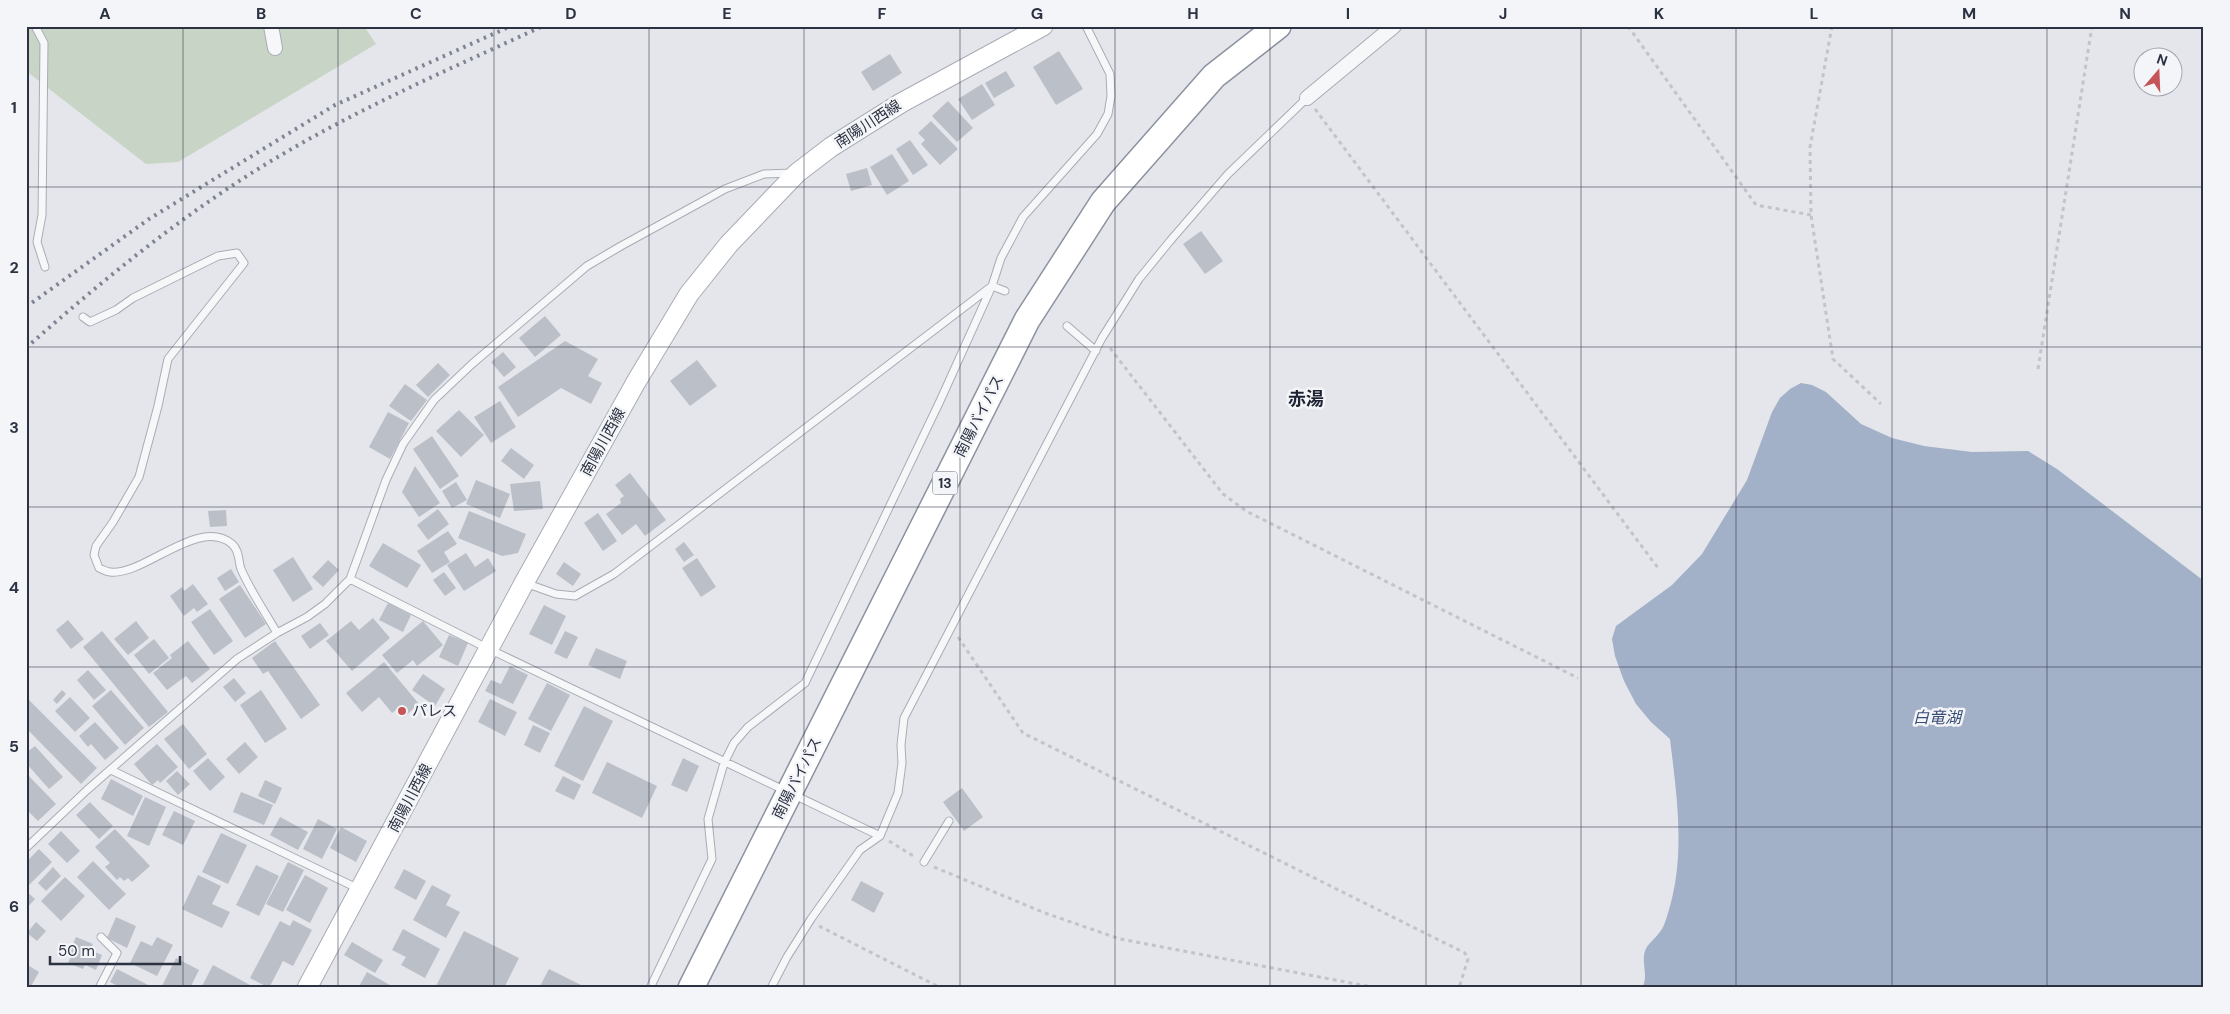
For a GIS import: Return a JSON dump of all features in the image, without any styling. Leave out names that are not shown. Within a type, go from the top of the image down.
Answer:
[{"type":"highway","name":"南陽バイパス","points":[[691,988],[1027,320],[1103,202],[1214,76],[1273,28]]},
{"type":"main road","name":"南陽川西線","points":[[307,988],[524,583],[636,382],[689,294],[729,244],[797,173],[831,147],[901,102],[1043,26]]},
{"type":"street","points":[[271,26],[275,48]]},
{"type":"street","points":[[1307,98],[1394,26]]},
{"type":"lane","points":[[35,26],[44,43],[42,215],[38,242],[45,267]]},
{"type":"lane","points":[[650,988],[712,859],[708,819],[724,763],[734,743],[748,727],[805,683],[992,286],[1000,258],[1024,217],[1097,134],[1108,114],[1111,96],[1110,74],[1086,26]]},
{"type":"lane","points":[[771,988],[809,921],[860,850],[880,836],[898,794],[902,763],[901,745],[904,718],[1102,338],[1139,278],[1170,241],[1228,174],[1307,98]]},
{"type":"lane","points":[[26,848],[87,790],[237,659],[326,604],[350,579],[386,480],[403,444],[434,400],[472,364],[588,266],[621,246],[725,189],[764,174],[797,173]]},
{"type":"lane","points":[[83,317],[90,322],[116,310],[133,298],[218,256],[237,254],[244,263],[168,359],[158,406],[139,477],[113,522],[96,546],[94,555],[99,568],[109,572],[141,566],[158,555],[194,539],[223,539],[234,546],[239,556],[240,567],[277,633]]},
{"type":"lane","points":[[992,286],[1005,291]]},
{"type":"lane","points":[[524,583],[556,594],[575,596],[614,574],[992,286]]},
{"type":"lane","points":[[1067,326],[1096,351]]},
{"type":"lane","points":[[350,579],[724,763],[880,836]]},
{"type":"lane","points":[[111,770],[360,890]]},
{"type":"lane","points":[[924,862],[949,821]]},
{"type":"lane","points":[[99,988],[117,953],[101,937]]},
{"type":"path","points":[[1628,26],[1756,205],[1812,215]]},
{"type":"path","points":[[1832,26],[1810,147],[1812,215],[1833,360],[1881,404]]},
{"type":"path","points":[[2038,369],[2092,26]]},
{"type":"path","points":[[1307,98],[1658,568]]},
{"type":"path","points":[[1102,338],[1223,494],[1246,511],[1578,678]]},
{"type":"path","points":[[952,628],[1023,733],[1465,953],[1468,959],[1459,988]]},
{"type":"path","points":[[880,836],[924,862],[1045,913],[1120,939],[1377,988]]},
{"type":"path","points":[[809,921],[941,988]]},
{"type":"green space","points":[[26,26],[364,26],[376,44],[178,162],[146,164],[26,71]]},
{"type":"water","name":"白竜湖","points":[[1801,383],[1812,385],[1826,392],[1861,424],[1892,438],[1924,446],[1972,452],[2028,451],[2057,469],[2204,581],[2204,988],[1642,988],[1645,979],[1645,951],[1664,926],[1674,892],[1678,848],[1677,805],[1670,739],[1651,722],[1636,704],[1624,681],[1615,656],[1612,639],[1616,626],[1672,585],[1702,554],[1747,480],[1772,412],[1780,398],[1790,389]]},
{"type":"building","points":[[1059,51],[1083,89],[1056,105],[1033,67]]},
{"type":"building","points":[[890,54],[902,73],[873,91],[861,72]]},
{"type":"building","points":[[1006,71],[1015,86],[994,98],[985,83]]},
{"type":"building","points":[[982,84],[995,105],[972,120],[958,99]]},
{"type":"building","points":[[948,101],[973,128],[957,142],[932,116]]},
{"type":"building","points":[[931,121],[958,149],[940,165],[921,144],[925,140],[918,133]]},
{"type":"building","points":[[910,140],[928,165],[913,175],[896,149]]},
{"type":"building","points":[[892,154],[909,181],[887,195],[870,167]]},
{"type":"building","points":[[867,168],[872,185],[851,191],[846,174]]},
{"type":"building","points":[[1201,231],[1223,261],[1205,274],[1183,244]]},
{"type":"building","points":[[545,316],[561,335],[535,357],[519,338]]},
{"type":"building","points":[[565,341],[598,359],[588,376],[602,383],[591,404],[561,388],[518,417],[498,387]]},
{"type":"building","points":[[503,352],[516,367],[504,377],[491,362]]},
{"type":"building","points":[[697,360],[717,386],[690,406],[670,381]]},
{"type":"building","points":[[438,363],[450,375],[428,397],[416,385]]},
{"type":"building","points":[[405,384],[427,400],[411,421],[389,406]]},
{"type":"building","points":[[500,401],[516,427],[491,443],[474,417]]},
{"type":"building","points":[[459,410],[484,435],[461,457],[436,431]]},
{"type":"building","points":[[388,412],[409,423],[390,459],[369,447]]},
{"type":"building","points":[[432,436],[459,476],[440,489],[413,449]]},
{"type":"building","points":[[511,448],[534,465],[524,479],[501,461]]},
{"type":"building","points":[[415,466],[440,503],[419,517],[402,492]]},
{"type":"building","points":[[630,473],[666,520],[645,536],[636,524],[622,535],[606,514],[621,503],[620,499],[624,496],[615,485]]},
{"type":"building","points":[[476,480],[510,494],[500,518],[466,504]]},
{"type":"building","points":[[540,481],[543,509],[514,511],[510,484]]},
{"type":"building","points":[[456,482],[467,500],[452,508],[442,491]]},
{"type":"building","points":[[438,509],[449,524],[428,540],[417,525]]},
{"type":"building","points":[[226,510],[227,526],[210,527],[208,511]]},
{"type":"building","points":[[469,511],[526,534],[518,553],[502,556],[458,538]]},
{"type":"building","points":[[598,513],[617,541],[603,551],[584,523]]},
{"type":"building","points":[[448,531],[457,544],[444,552],[450,562],[432,573],[417,551]]},
{"type":"building","points":[[684,542],[694,555],[684,562],[675,549]]},
{"type":"building","points":[[383,543],[421,565],[407,588],[369,566]]},
{"type":"building","points":[[466,553],[475,567],[488,558],[496,571],[464,591],[447,565]]},
{"type":"building","points":[[293,557],[313,589],[293,602],[273,570]]},
{"type":"building","points":[[697,558],[716,587],[701,597],[682,568]]},
{"type":"building","points":[[328,560],[339,570],[323,587],[312,577]]},
{"type":"building","points":[[564,562],[581,574],[573,586],[556,574]]},
{"type":"building","points":[[231,569],[239,582],[225,591],[217,578]]},
{"type":"building","points":[[444,572],[456,588],[445,596],[433,580]]},
{"type":"building","points":[[193,584],[208,604],[197,612],[194,608],[184,616],[170,596],[182,587],[184,591]]},
{"type":"building","points":[[240,585],[266,624],[245,638],[219,599]]},
{"type":"building","points":[[388,603],[411,615],[403,632],[379,620]]},
{"type":"building","points":[[544,605],[566,616],[552,645],[529,634]]},
{"type":"building","points":[[210,609],[233,641],[214,655],[191,622]]},
{"type":"building","points":[[373,618],[390,638],[352,671],[326,641],[351,621],[359,630]]},
{"type":"building","points":[[68,620],[84,639],[71,649],[56,630]]},
{"type":"building","points":[[136,621],[149,638],[128,655],[114,639]]},
{"type":"building","points":[[423,621],[443,645],[417,666],[413,660],[397,673],[382,655]]},
{"type":"building","points":[[320,623],[329,635],[310,649],[301,636]]},
{"type":"building","points":[[102,631],[168,712],[149,727],[83,647]]},
{"type":"building","points":[[565,631],[578,637],[567,659],[554,653]]},
{"type":"building","points":[[449,635],[468,643],[458,666],[439,657]]},
{"type":"building","points":[[154,639],[169,658],[149,674],[134,655]]},
{"type":"building","points":[[188,641],[210,669],[192,683],[186,676],[167,690],[153,673],[172,658],[170,655]]},
{"type":"building","points":[[275,641],[320,705],[301,719],[268,671],[263,674],[252,658]]},
{"type":"building","points":[[596,648],[627,661],[620,679],[588,665]]},
{"type":"building","points":[[384,662],[419,704],[404,717],[397,709],[392,713],[379,697],[362,712],[346,693]]},
{"type":"building","points":[[510,666],[528,675],[513,704],[485,691],[491,680],[501,684]]},
{"type":"building","points":[[88,670],[106,690],[94,700],[77,680]]},
{"type":"building","points":[[423,674],[445,689],[435,706],[412,690]]},
{"type":"building","points":[[234,678],[246,693],[235,702],[223,687]]},
{"type":"building","points":[[547,683],[570,695],[551,731],[528,719]]},
{"type":"building","points":[[62,690],[66,694],[57,704],[53,700]]},
{"type":"building","points":[[111,690],[144,728],[125,745],[92,706]]},
{"type":"building","points":[[261,690],[287,729],[265,743],[240,705]]},
{"type":"building","points":[[70,697],[90,718],[75,732],[55,711]]},
{"type":"building","points":[[490,699],[517,712],[505,736],[478,722]]},
{"type":"building","points":[[29,700],[97,768],[81,784],[26,728],[26,703]]},
{"type":"building","points":[[584,706],[613,721],[583,781],[554,766]]},
{"type":"building","points":[[95,722],[119,748],[105,760],[91,744],[88,747],[79,736]]},
{"type":"building","points":[[183,724],[207,754],[189,769],[164,739]]},
{"type":"building","points":[[533,725],[550,733],[540,753],[524,745]]},
{"type":"building","points":[[245,742],[258,757],[239,774],[226,759]]},
{"type":"building","points":[[157,744],[178,767],[160,783],[158,780],[152,785],[134,764]]},
{"type":"building","points":[[35,746],[63,777],[49,789],[26,763],[26,753]]},
{"type":"building","points":[[208,758],[225,777],[210,791],[193,771]]},
{"type":"building","points":[[683,758],[699,766],[687,792],[671,785]]},
{"type":"building","points":[[607,762],[657,786],[642,818],[592,793]]},
{"type":"building","points":[[177,771],[190,784],[178,795],[166,781]]},
{"type":"building","points":[[26,773],[56,804],[38,821],[26,809]]},
{"type":"building","points":[[563,776],[581,785],[574,800],[555,791]]},
{"type":"building","points":[[111,779],[143,796],[133,816],[101,799]]},
{"type":"building","points":[[265,780],[282,788],[275,804],[258,796]]},
{"type":"building","points":[[962,788],[983,817],[964,831],[943,802]]},
{"type":"building","points":[[241,792],[273,805],[264,825],[233,812]]},
{"type":"building","points":[[145,797],[166,807],[149,846],[127,836]]},
{"type":"building","points":[[90,802],[113,826],[99,839],[76,815]]},
{"type":"building","points":[[174,811],[195,821],[183,845],[162,835]]},
{"type":"building","points":[[280,817],[308,832],[298,850],[270,835]]},
{"type":"building","points":[[318,819],[337,829],[322,859],[303,849]]},
{"type":"building","points":[[341,827],[367,841],[356,862],[330,848]]},
{"type":"building","points":[[115,829],[150,866],[132,882],[128,878],[124,881],[120,877],[117,880],[105,867],[110,863],[95,847]]},
{"type":"building","points":[[61,831],[80,851],[67,863],[48,844]]},
{"type":"building","points":[[221,833],[247,845],[228,884],[202,872]]},
{"type":"building","points":[[39,849],[52,862],[28,886],[26,885],[26,862]]},
{"type":"building","points":[[93,861],[126,894],[109,910],[77,877]]},
{"type":"building","points":[[288,862],[304,870],[283,912],[266,904]]},
{"type":"building","points":[[256,865],[279,876],[259,916],[236,905]]},
{"type":"building","points":[[53,867],[61,876],[46,891],[38,883]]},
{"type":"building","points":[[404,869],[426,881],[416,900],[394,888]]},
{"type":"building","points":[[198,875],[221,886],[212,904],[230,912],[222,928],[182,909]]},
{"type":"building","points":[[305,875],[328,888],[310,923],[286,910]]},
{"type":"building","points":[[65,877],[85,896],[61,921],[41,901]]},
{"type":"building","points":[[861,881],[884,893],[874,913],[851,900]]},
{"type":"building","points":[[432,885],[451,895],[446,905],[460,912],[446,938],[413,920]]},
{"type":"building","points":[[26,891],[35,899],[26,909]]},
{"type":"building","points":[[116,917],[136,926],[127,948],[107,938]]},
{"type":"building","points":[[293,920],[312,930],[293,966],[283,961],[269,988],[250,978],[280,921],[290,926]]},
{"type":"building","points":[[36,922],[46,931],[37,941],[27,933]]},
{"type":"building","points":[[403,929],[440,949],[425,978],[401,965],[406,957],[392,950]]},
{"type":"building","points":[[464,931],[519,958],[504,988],[435,988]]},
{"type":"building","points":[[76,937],[93,944],[90,950],[102,955],[96,970],[85,965],[83,969],[68,963],[72,954],[69,953]]},
{"type":"building","points":[[157,937],[173,945],[157,976],[130,963],[141,941],[152,946]]},
{"type":"building","points":[[352,942],[383,960],[375,973],[344,955]]},
{"type":"building","points":[[176,958],[199,970],[190,988],[161,988]]},
{"type":"building","points":[[26,964],[39,972],[30,988],[26,988]]},
{"type":"building","points":[[213,965],[250,985],[249,988],[201,988]]},
{"type":"building","points":[[117,969],[154,988],[122,988],[110,982]]},
{"type":"building","points":[[549,969],[587,988],[539,988]]},
{"type":"building","points":[[367,972],[395,988],[358,988]]},
{"type":"railway","points":[[26,307],[149,219],[335,105],[511,26]]},
{"type":"railway","points":[[26,348],[135,256],[191,214],[250,174],[357,113],[543,26]]},
{"type":"place","name":"パレス","points":[[402,711]]},
{"type":"district","name":"赤湯","points":[[1306,399]]}]
